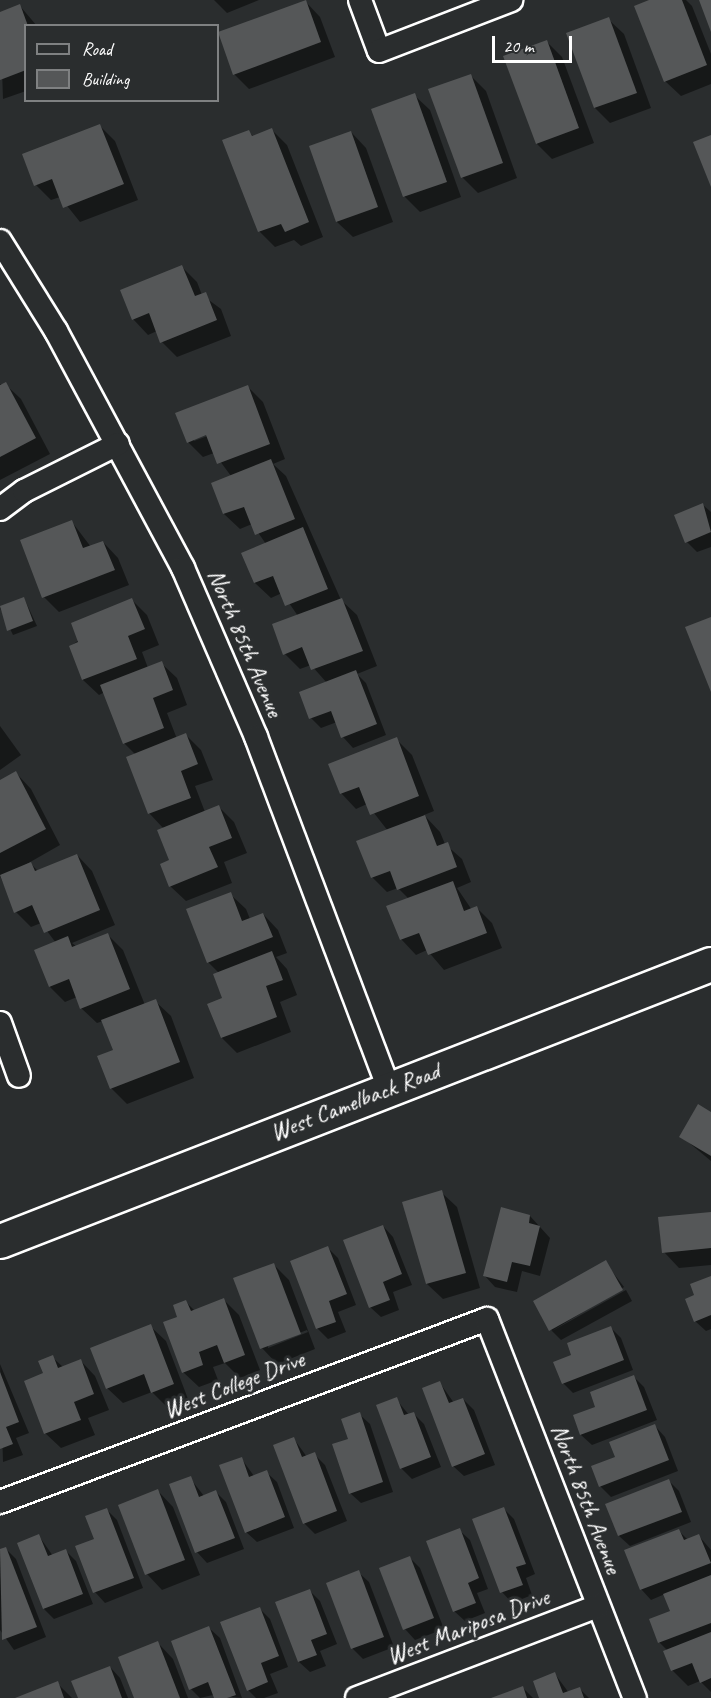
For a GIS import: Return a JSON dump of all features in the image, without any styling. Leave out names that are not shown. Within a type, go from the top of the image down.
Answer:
[{"type":"main road","name":"West Camelback Road","points":[[0,1241],[711,964]]},
{"type":"street","points":[[360,0],[379,51],[511,0]]},
{"type":"street","name":"North 85th Avenue","points":[[0,241],[56,331],[183,568],[256,737],[389,1089]]},
{"type":"street","points":[[0,509],[24,491],[118,444]]},
{"type":"street","points":[[0,1023],[19,1076]]},
{"type":"street","name":"North 85th Avenue","points":[[487,1319],[635,1698]]},
{"type":"street","name":"West College Drive","points":[[0,1502],[487,1319]]},
{"type":"street","name":"West Mariposa Drive","points":[[357,1698],[598,1606]]},
{"type":"building","points":[[306,0],[321,42],[233,75],[219,32]]},
{"type":"building","points":[[649,0],[682,0],[707,65],[664,82],[634,6]]},
{"type":"building","points":[[699,0],[711,0],[711,32]]},
{"type":"building","points":[[20,4],[27,24],[24,24],[24,71],[0,80],[0,12]]},
{"type":"building","points":[[609,17],[637,93],[594,108],[566,33]]},
{"type":"building","points":[[547,40],[579,128],[536,144],[503,56]]},
{"type":"building","points":[[471,74],[503,163],[461,178],[428,89]]},
{"type":"building","points":[[415,93],[447,182],[403,197],[371,109]]},
{"type":"building","points":[[100,124],[124,184],[63,208],[52,179],[34,186],[22,154]]},
{"type":"building","points":[[272,128],[309,222],[285,232],[281,224],[258,232],[222,140],[249,130],[252,136]]},
{"type":"building","points":[[351,131],[378,207],[336,222],[309,146]]},
{"type":"building","points":[[711,135],[711,187],[693,142]]},
{"type":"building","points":[[182,265],[195,296],[206,292],[217,320],[160,343],[149,313],[132,320],[120,290]]},
{"type":"building","points":[[6,382],[36,438],[0,457],[0,385]]},
{"type":"building","points":[[248,385],[270,444],[217,464],[206,435],[187,443],[175,413]]},
{"type":"building","points":[[271,459],[295,519],[255,535],[244,507],[223,514],[211,483]]},
{"type":"building","points":[[703,503],[711,532],[685,543],[674,515]]},
{"type":"building","points":[[72,520],[83,548],[103,541],[115,570],[42,598],[20,540]]},
{"type":"building","points":[[303,527],[328,589],[285,606],[273,576],[254,583],[241,553]]},
{"type":"building","points":[[24,597],[33,621],[7,631],[0,606]]},
{"type":"building","points":[[132,598],[145,629],[128,636],[137,659],[82,680],[69,646],[78,642],[71,623]]},
{"type":"building","points":[[342,598],[363,651],[311,670],[302,647],[283,655],[272,624]]},
{"type":"building","points":[[711,617],[711,692],[685,627]]},
{"type":"building","points":[[162,661],[173,690],[153,698],[164,728],[123,744],[100,685]]},
{"type":"building","points":[[356,670],[377,724],[341,738],[331,711],[309,719],[299,692]]},
{"type":"building","points":[[186,733],[198,764],[181,771],[191,798],[148,814],[126,757]]},
{"type":"building","points":[[397,737],[419,796],[370,815],[359,787],[340,794],[328,764]]},
{"type":"building","points":[[16,771],[46,829],[0,853],[0,780]]},
{"type":"building","points":[[219,805],[232,838],[209,847],[218,867],[169,887],[160,864],[169,860],[157,830]]},
{"type":"building","points":[[425,815],[437,846],[448,842],[457,867],[397,890],[390,871],[371,878],[356,841]]},
{"type":"building","points":[[77,854],[100,910],[44,933],[32,905],[14,913],[0,875],[31,862],[35,871]]},
{"type":"building","points":[[453,881],[464,911],[477,906],[487,933],[428,955],[419,933],[400,940],[386,906]]},
{"type":"building","points":[[231,892],[242,921],[263,913],[273,937],[207,963],[186,909]]},
{"type":"building","points":[[108,933],[130,989],[80,1009],[69,979],[49,987],[34,950],[68,936],[72,947]]},
{"type":"building","points":[[272,951],[283,980],[266,986],[277,1017],[221,1038],[207,1004],[222,998],[213,974]]},
{"type":"building","points":[[156,999],[180,1062],[110,1089],[97,1056],[113,1050],[101,1020]]},
{"type":"building","points":[[698,1104],[711,1112],[711,1156],[679,1137]]},
{"type":"building","points":[[442,1190],[466,1273],[426,1284],[402,1202]]},
{"type":"building","points":[[501,1207],[530,1215],[529,1223],[540,1226],[530,1266],[512,1262],[507,1282],[483,1276]]},
{"type":"building","points":[[711,1212],[711,1248],[662,1253],[658,1217]]},
{"type":"building","points":[[383,1225],[402,1274],[383,1282],[390,1300],[369,1308],[343,1240]]},
{"type":"building","points":[[328,1246],[347,1294],[329,1301],[336,1322],[316,1329],[290,1261]]},
{"type":"building","points":[[606,1260],[623,1290],[549,1331],[533,1301]]},
{"type":"building","points":[[274,1263],[301,1334],[260,1349],[233,1278]]},
{"type":"building","points":[[711,1276],[711,1315],[694,1322],[685,1299],[694,1295],[690,1284]]},
{"type":"building","points":[[224,1298],[245,1355],[224,1363],[217,1345],[199,1352],[203,1365],[182,1373],[163,1322],[177,1317],[173,1305],[186,1300],[191,1311]]},
{"type":"building","points":[[151,1324],[174,1384],[151,1393],[144,1374],[106,1389],[90,1348]]},
{"type":"building","points":[[611,1326],[624,1360],[562,1384],[553,1362],[571,1355],[567,1343]]},
{"type":"building","points":[[53,1355],[58,1368],[81,1359],[94,1394],[74,1402],[81,1420],[44,1434],[24,1381],[43,1373],[38,1361]]},
{"type":"building","points":[[0,1372],[19,1422],[6,1427],[13,1444],[0,1449]]},
{"type":"building","points":[[634,1375],[647,1410],[580,1435],[573,1415],[595,1407],[590,1392]]},
{"type":"building","points":[[440,1381],[449,1403],[463,1398],[485,1454],[452,1467],[422,1388]]},
{"type":"building","points":[[397,1397],[404,1415],[414,1412],[431,1457],[400,1469],[376,1405]]},
{"type":"building","points":[[360,1412],[383,1482],[349,1494],[332,1444],[348,1439],[341,1419]]},
{"type":"building","points":[[655,1424],[669,1460],[599,1487],[591,1466],[615,1457],[609,1442]]},
{"type":"building","points":[[294,1437],[302,1457],[315,1452],[337,1511],[303,1524],[273,1445]]},
{"type":"building","points":[[242,1457],[249,1477],[267,1470],[285,1517],[245,1533],[219,1465]]},
{"type":"building","points":[[191,1476],[199,1497],[216,1490],[235,1538],[195,1553],[169,1484]]},
{"type":"building","points":[[669,1479],[682,1512],[618,1536],[605,1504]]},
{"type":"building","points":[[158,1489],[185,1560],[145,1575],[118,1505]]},
{"type":"building","points":[[504,1507],[526,1564],[516,1567],[523,1585],[500,1593],[472,1519]]},
{"type":"building","points":[[107,1508],[134,1578],[93,1593],[75,1546],[94,1539],[85,1516]]},
{"type":"building","points":[[460,1528],[479,1578],[468,1583],[476,1603],[453,1612],[426,1541]]},
{"type":"building","points":[[679,1529],[684,1540],[699,1534],[711,1563],[640,1590],[624,1550]]},
{"type":"building","points":[[39,1534],[48,1556],[66,1549],[83,1594],[43,1609],[17,1543]]},
{"type":"building","points":[[6,1547],[37,1627],[2,1640],[0,1549]]},
{"type":"building","points":[[410,1556],[434,1618],[403,1630],[379,1568]]},
{"type":"building","points":[[359,1570],[384,1637],[351,1649],[326,1583]]},
{"type":"building","points":[[711,1575],[711,1623],[658,1643],[649,1619],[670,1611],[663,1594]]},
{"type":"building","points":[[310,1589],[327,1634],[311,1640],[317,1655],[298,1662],[275,1602]]},
{"type":"building","points":[[260,1607],[279,1656],[261,1663],[268,1682],[247,1691],[220,1622]]},
{"type":"building","points":[[209,1626],[236,1695],[227,1698],[214,1698],[208,1682],[189,1690],[171,1641]]},
{"type":"building","points":[[711,1632],[711,1678],[700,1683],[692,1663],[671,1671],[663,1651]]},
{"type":"building","points":[[158,1641],[180,1698],[134,1698],[118,1657]]},
{"type":"building","points":[[110,1666],[122,1698],[78,1698],[71,1681]]},
{"type":"building","points":[[555,1672],[563,1693],[580,1687],[584,1698],[539,1698],[533,1681]]},
{"type":"building","points":[[58,1681],[64,1698],[15,1698]]},
{"type":"building","points":[[523,1686],[527,1698],[491,1698]]}]
